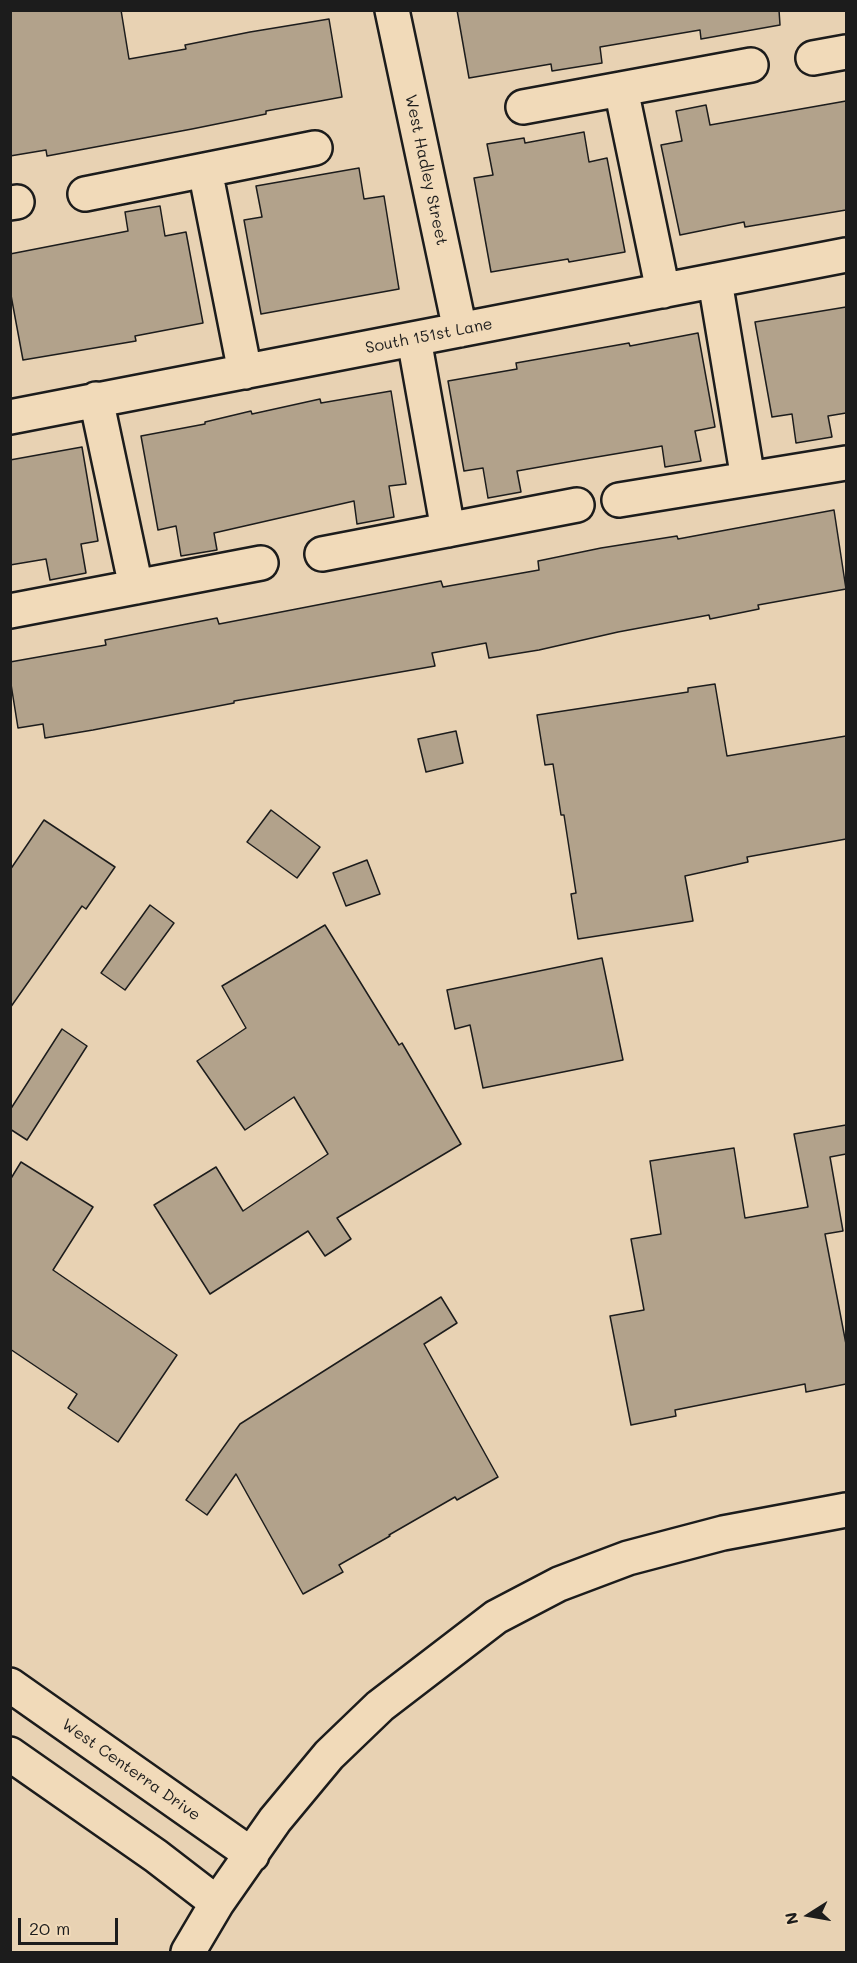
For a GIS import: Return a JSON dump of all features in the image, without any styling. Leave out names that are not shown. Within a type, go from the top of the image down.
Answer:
[{"type":"street","name":"West Hadley Street","points":[[392,10],[460,330]]},
{"type":"street","points":[[813,58],[846,52]]},
{"type":"street","points":[[523,107],[751,64]]},
{"type":"street","points":[[621,89],[663,291]]},
{"type":"street","points":[[86,194],[315,148]]},
{"type":"street","points":[[205,170],[244,372]]},
{"type":"street","name":"South 151st Lane","points":[[10,417],[846,255]]},
{"type":"street","points":[[715,281],[748,479]]},
{"type":"street","points":[[414,339],[448,530]]},
{"type":"street","points":[[96,399],[136,587]]},
{"type":"street","points":[[619,500],[846,463]]},
{"type":"street","points":[[322,554],[577,505]]},
{"type":"street","points":[[10,610],[261,563]]},
{"type":"street","points":[[188,1953],[217,1904],[275,1820],[329,1755],[380,1706],[496,1617],[559,1584],[628,1558],[723,1533],[846,1510]]},
{"type":"street","name":"West Centerra Drive","points":[[10,1685],[252,1855]]},
{"type":"street","points":[[10,1754],[156,1856],[217,1904]]},
{"type":"building","points":[[10,10],[121,10],[129,59],[186,49],[185,45],[250,32],[329,19],[342,97],[266,111],[266,114],[192,129],[47,156],[46,150],[10,156]]},
{"type":"building","points":[[457,10],[779,10],[780,25],[701,39],[700,30],[600,47],[602,63],[552,71],[551,64],[469,78]]},
{"type":"building","points":[[846,101],[846,210],[745,227],[744,222],[680,235],[661,145],[682,141],[676,111],[706,105],[710,125]]},
{"type":"building","points":[[584,132],[589,162],[607,158],[625,252],[491,272],[474,178],[493,175],[487,144],[524,138],[525,143]]},
{"type":"building","points":[[359,168],[364,199],[384,196],[399,289],[261,314],[244,220],[262,217],[256,186]]},
{"type":"building","points":[[160,206],[165,236],[186,232],[203,323],[135,336],[136,341],[23,360],[10,290],[10,254],[128,231],[125,212]]},
{"type":"building","points":[[846,307],[846,413],[828,416],[832,437],[796,443],[792,414],[772,417],[755,322]]},
{"type":"building","points":[[698,333],[715,427],[695,431],[701,461],[665,467],[662,446],[579,460],[517,471],[521,492],[488,498],[483,468],[464,471],[448,381],[517,369],[516,363]]},
{"type":"building","points":[[391,391],[406,484],[389,486],[394,517],[357,524],[354,501],[214,533],[217,550],[181,556],[176,526],[158,530],[141,436],[205,424],[205,422],[251,411],[252,414],[320,399],[321,403]]},
{"type":"building","points":[[82,447],[98,541],[81,544],[86,573],[50,580],[46,559],[10,565],[10,460]]},
{"type":"building","points":[[834,510],[846,589],[758,605],[759,609],[710,619],[709,615],[489,658],[486,643],[432,653],[435,666],[234,701],[234,703],[93,730],[45,738],[43,724],[18,728],[10,678],[10,662],[106,645],[105,640],[217,618],[219,624],[441,581],[443,587],[539,570],[538,561],[601,548],[677,536],[678,539]]},
{"type":"building","points":[[715,684],[727,756],[846,736],[846,839],[747,857],[748,862],[685,876],[693,921],[578,939],[571,894],[576,893],[564,815],[561,815],[553,764],[545,765],[537,715],[688,692],[688,688]]},
{"type":"building","points":[[456,731],[463,763],[426,772],[418,739]]},
{"type":"building","points":[[271,810],[320,847],[297,878],[247,842]]},
{"type":"building","points":[[44,820],[115,867],[86,909],[82,906],[10,1008],[10,870]]},
{"type":"building","points":[[367,860],[380,894],[346,906],[333,873]]},
{"type":"building","points":[[150,905],[174,923],[125,990],[101,973]]},
{"type":"building","points":[[325,925],[399,1045],[402,1043],[461,1144],[337,1218],[351,1239],[325,1256],[308,1231],[210,1294],[154,1205],[216,1167],[243,1211],[328,1154],[294,1097],[245,1130],[197,1061],[246,1028],[222,986]]},
{"type":"building","points":[[602,958],[623,1060],[483,1088],[470,1025],[455,1029],[447,990]]},
{"type":"building","points":[[62,1029],[87,1046],[27,1140],[10,1129],[10,1110]]},
{"type":"building","points":[[846,1125],[846,1154],[830,1157],[843,1231],[825,1234],[846,1344],[846,1384],[806,1392],[805,1384],[675,1410],[676,1416],[631,1425],[610,1316],[644,1310],[631,1239],[661,1234],[650,1161],[734,1148],[745,1218],[808,1207],[794,1134]]},
{"type":"building","points":[[21,1162],[93,1207],[53,1270],[177,1355],[118,1442],[68,1408],[77,1394],[10,1349],[10,1180]]},
{"type":"building","points":[[441,1297],[457,1323],[424,1344],[498,1477],[457,1500],[455,1497],[339,1565],[343,1572],[303,1594],[236,1474],[207,1515],[186,1500],[240,1424]]}]
